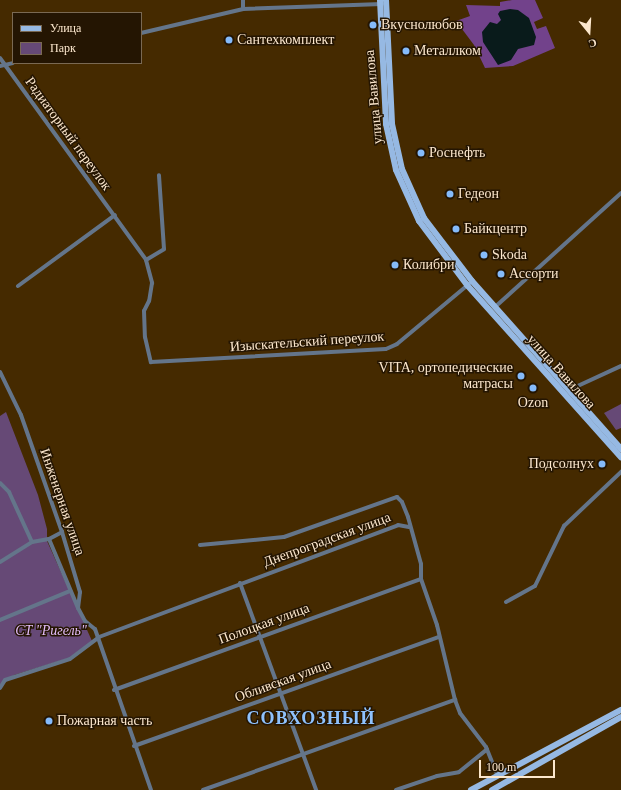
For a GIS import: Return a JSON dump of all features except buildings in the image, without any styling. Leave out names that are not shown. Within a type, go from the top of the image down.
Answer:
[{"type":"main road","name":"улица Вавилова","points":[[383,2],[384,103],[396,170],[419,220],[470,283],[621,457]]},
{"type":"main road","name":"улица Вавилова","points":[[470,283],[495,307],[621,449]]},
{"type":"main road","points":[[471,790],[621,710]]},
{"type":"main road","points":[[492,790],[532,765],[621,717]]},
{"type":"street","points":[[242,0],[243,9]]},
{"type":"street","points":[[142,33],[243,9],[383,2]]},
{"type":"street","name":"Радиаторный переулок","points":[[0,58],[115,215],[146,260],[152,282],[149,301],[144,311],[144,337],[151,362]]},
{"type":"street","points":[[0,66],[12,62]]},
{"type":"street","points":[[146,260],[164,249],[159,175]]},
{"type":"street","points":[[495,307],[621,193]]},
{"type":"street","points":[[18,286],[115,215]]},
{"type":"street","name":"Изыскательский переулок","points":[[151,362],[386,349],[397,344],[470,283]]},
{"type":"street","points":[[569,390],[621,366]]},
{"type":"street","name":"Инженерная улица","points":[[0,372],[21,415],[62,532],[80,592],[78,608]]},
{"type":"street","points":[[506,602],[535,586],[564,526],[621,472]]},
{"type":"street","points":[[0,483],[9,492],[32,542]]},
{"type":"street","name":"Днепроградская улица","points":[[0,688],[10,678],[70,659],[98,638],[240,583],[398,525],[409,526],[402,502],[397,497],[284,537],[200,545]]},
{"type":"street","points":[[409,526],[421,564],[421,579],[437,625],[455,700],[460,712],[487,749],[498,776]]},
{"type":"street","points":[[0,562],[32,542],[48,539],[62,532]]},
{"type":"street","points":[[48,539],[78,608],[85,621],[95,629],[114,690],[151,790]]},
{"type":"street","name":"Полоцкая улица","points":[[114,690],[421,579]]},
{"type":"street","points":[[240,583],[316,790]]},
{"type":"street","points":[[0,620],[70,591]]},
{"type":"street","name":"Обливская улица","points":[[134,746],[439,637]]},
{"type":"street","points":[[203,790],[455,700]]},
{"type":"street","points":[[396,790],[437,776],[459,772],[487,749]]},
{"type":"green space","points":[[621,404],[621,428],[616,430],[604,413]]},
{"type":"green space","name":"СТ \"Ригель\"","points":[[6,412],[38,495],[47,529],[47,541],[92,641],[69,658],[14,675],[0,685],[0,416]]},
{"type":"shaded area","points":[[512,0],[535,0],[543,18],[534,22],[537,29],[546,26],[555,48],[513,66],[485,68],[474,45],[456,21],[470,16],[466,5],[500,6],[500,2]]},
{"type":"shaded area","points":[[510,9],[518,10],[529,18],[536,37],[534,45],[518,49],[511,60],[498,65],[483,42],[482,32],[490,22],[497,24],[501,20],[498,14],[500,11]]},
{"type":"place","name":"Вкуснолюбов","points":[[373,25]]},
{"type":"place","name":"Сантехкомплект","points":[[229,40]]},
{"type":"place","name":"Металлком","points":[[406,51]]},
{"type":"place","name":"Роснефть","points":[[421,153]]},
{"type":"place","name":"Гедеон","points":[[450,194]]},
{"type":"place","name":"Байкцентр","points":[[456,229]]},
{"type":"place","name":"Skoda","points":[[484,255]]},
{"type":"place","name":"Колибри","points":[[395,265]]},
{"type":"place","name":"Ассорти","points":[[501,274]]},
{"type":"place","name":"VITA, ортопедические матрасы","points":[[521,376]]},
{"type":"place","name":"Ozon","points":[[533,388]]},
{"type":"place","name":"Подсолнух","points":[[602,464]]},
{"type":"place","name":"Пожарная часть","points":[[49,721]]},
{"type":"district","name":"СОВХОЗНЫЙ","points":[[311,718]]}]
